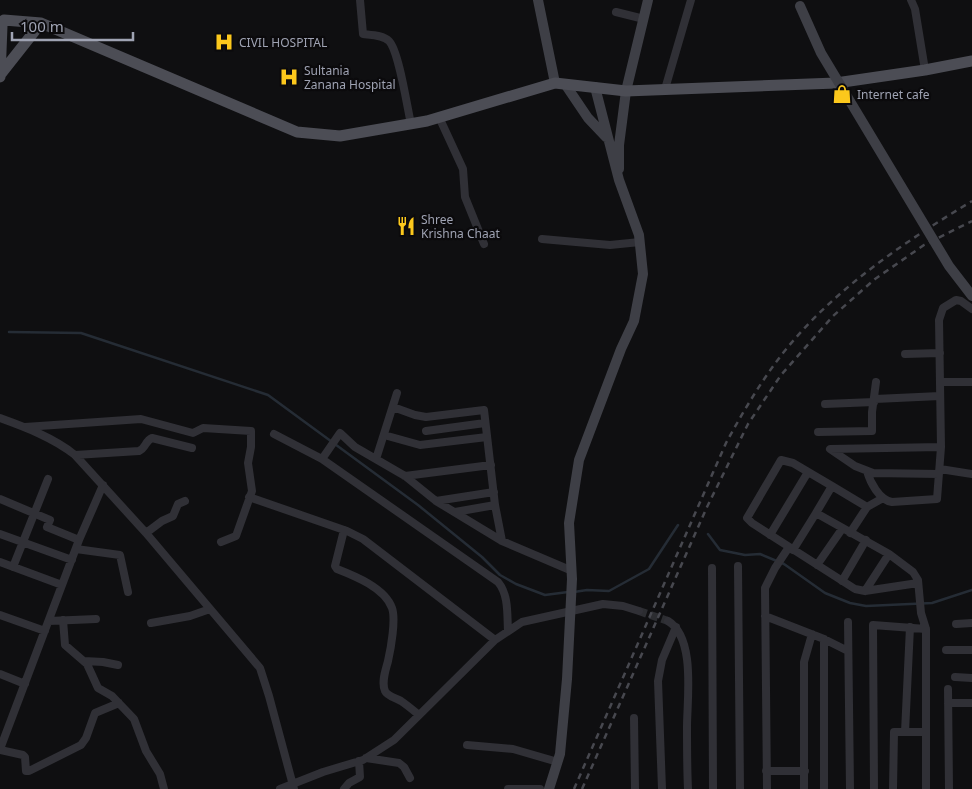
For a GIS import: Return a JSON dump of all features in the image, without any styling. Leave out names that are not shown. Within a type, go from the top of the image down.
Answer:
[{"type":"main road","points":[[0,82],[1,21],[40,23],[297,132],[340,136],[439,118],[560,84],[626,91],[836,82],[925,70],[972,61]]},
{"type":"main road","points":[[0,75],[40,23]]},
{"type":"street","points":[[360,0],[363,34],[383,37],[389,40],[392,45],[411,124]]},
{"type":"street","points":[[538,0],[560,84],[606,137],[620,140]]},
{"type":"street","points":[[619,180],[620,140],[626,91],[648,0]]},
{"type":"street","points":[[665,89],[692,0]]},
{"type":"street","points":[[911,0],[916,9],[925,70]]},
{"type":"street","points":[[799,3],[821,53],[949,266],[972,296]]},
{"type":"street","points":[[616,12],[644,19]]},
{"type":"street","points":[[550,789],[560,754],[567,679],[571,575],[569,523],[579,460],[634,320],[643,274],[639,235],[606,137],[595,87]]},
{"type":"street","points":[[439,118],[463,169],[465,197],[484,244]]},
{"type":"street","points":[[542,239],[610,245],[640,242]]},
{"type":"street","points":[[867,471],[874,487],[886,501],[936,499],[941,447],[939,320],[943,308],[956,300],[961,301],[972,309]]},
{"type":"street","points":[[905,354],[940,354]]},
{"type":"street","points":[[818,432],[872,431],[876,382]]},
{"type":"street","points":[[940,382],[972,382]]},
{"type":"street","points":[[376,460],[397,393]]},
{"type":"street","points":[[825,404],[940,396]]},
{"type":"street","points":[[393,407],[426,417],[484,410],[495,505],[502,541]]},
{"type":"street","points":[[0,418],[25,427],[75,455],[146,533],[260,668],[292,786]]},
{"type":"street","points":[[25,427],[135,418],[155,421],[193,433],[203,428],[251,431],[248,463],[252,491],[236,536],[221,542]]},
{"type":"street","points":[[426,431],[485,423]]},
{"type":"street","points":[[323,458],[340,433],[355,447],[405,476],[454,512],[502,541],[571,575]]},
{"type":"street","points":[[274,434],[323,458],[498,582],[504,588],[506,596],[508,631]]},
{"type":"street","points":[[384,435],[420,445],[487,437]]},
{"type":"street","points":[[75,455],[139,452],[147,441],[152,438],[192,448]]},
{"type":"street","points":[[941,447],[830,449],[854,466],[873,473],[939,472],[972,474]]},
{"type":"street","points":[[867,507],[793,463],[781,460],[747,518],[791,549],[855,589],[864,591],[918,583]]},
{"type":"street","points":[[405,476],[491,465]]},
{"type":"street","points":[[770,535],[808,472]]},
{"type":"street","points":[[13,567],[48,480]]},
{"type":"street","points":[[102,485],[79,540],[0,748],[23,755],[25,757],[26,771],[29,771],[77,748],[86,738],[95,713],[119,702]]},
{"type":"street","points":[[767,789],[765,588],[775,568],[791,549],[832,486]]},
{"type":"street","points":[[436,500],[494,492]]},
{"type":"street","points":[[250,497],[344,530],[363,539],[495,640]]},
{"type":"street","points":[[850,533],[867,507],[883,498]]},
{"type":"street","points":[[0,499],[50,520],[47,527],[79,540]]},
{"type":"street","points":[[146,533],[162,521],[173,516],[178,504],[185,501]]},
{"type":"street","points":[[454,512],[495,505]]},
{"type":"street","points":[[816,513],[889,554],[913,572],[918,583],[921,613],[926,629],[926,789]]},
{"type":"street","points":[[817,565],[842,528]]},
{"type":"street","points":[[344,530],[335,566],[337,569],[361,578],[392,606],[393,619],[385,673],[385,691],[418,715]]},
{"type":"street","points":[[0,534],[72,560]]},
{"type":"street","points":[[842,581],[866,540]]},
{"type":"street","points":[[76,549],[120,555],[128,592]]},
{"type":"street","points":[[864,591],[889,554]]},
{"type":"street","points":[[0,562],[62,586]]},
{"type":"street","points":[[738,566],[740,789]]},
{"type":"street","points":[[712,568],[713,789]]},
{"type":"street","points":[[280,789],[362,759],[394,740],[495,640],[522,622],[570,606],[603,604],[623,606],[639,611]]},
{"type":"street","points":[[151,623],[190,616],[210,609]]},
{"type":"street","points":[[0,615],[45,631]]},
{"type":"street","points":[[765,616],[824,639],[848,651]]},
{"type":"street","points":[[49,621],[96,619]]},
{"type":"street","points":[[63,620],[66,645],[87,664],[98,688],[119,702],[136,724],[146,751],[160,774],[164,789]]},
{"type":"street","points":[[668,621],[676,627],[684,647],[689,689],[688,789]]},
{"type":"street","points":[[848,622],[850,789]]},
{"type":"street","points":[[956,624],[972,623]]},
{"type":"street","points":[[874,789],[873,625],[926,629]]},
{"type":"street","points":[[662,789],[658,681],[662,660],[676,627]]},
{"type":"street","points":[[905,732],[910,627]]},
{"type":"street","points":[[804,789],[804,662],[812,634]]},
{"type":"street","points":[[824,639],[824,789]]},
{"type":"street","points":[[946,650],[972,650]]},
{"type":"street","points":[[84,661],[118,665]]},
{"type":"street","points":[[0,674],[25,684]]},
{"type":"street","points":[[955,678],[972,678]]},
{"type":"street","points":[[948,689],[949,789]]},
{"type":"street","points":[[948,703],[972,703]]},
{"type":"street","points":[[634,718],[635,789]]},
{"type":"street","points":[[893,789],[894,732],[926,732]]},
{"type":"street","points":[[467,745],[513,749],[558,762]]},
{"type":"street","points":[[362,759],[399,763],[404,767],[410,778]]},
{"type":"street","points":[[344,789],[349,783],[360,777],[362,759]]},
{"type":"street","points":[[766,770],[805,771]]},
{"type":"street","points":[[508,789],[540,789]]},
{"type":"waterway","points":[[9,332],[81,333],[268,395],[418,505],[482,557],[500,575],[516,584],[545,595],[568,592]]},
{"type":"waterway","points":[[574,592],[587,590],[609,591],[649,569],[678,525]]},
{"type":"waterway","points":[[708,534],[720,550],[745,555],[760,554],[784,564],[825,593],[850,603],[866,606],[932,603],[972,590]]},
{"type":"tunnel","points":[[639,611],[668,621]]},
{"type":"railway","points":[[574,789],[726,443],[767,375],[803,330],[847,288],[895,251],[972,201]]},
{"type":"railway","points":[[582,789],[707,507],[748,424],[781,375],[833,316],[875,279],[924,245],[972,221]]},
{"type":"place","name":"CIVIL HOSPITAL","points":[[224,42]]},
{"type":"place","name":"Sultania Zanana Hospital","points":[[289,77]]},
{"type":"place","name":"Internet cafe","points":[[842,94]]},
{"type":"place","name":"Shree Krishna Chaat","points":[[406,226]]}]
